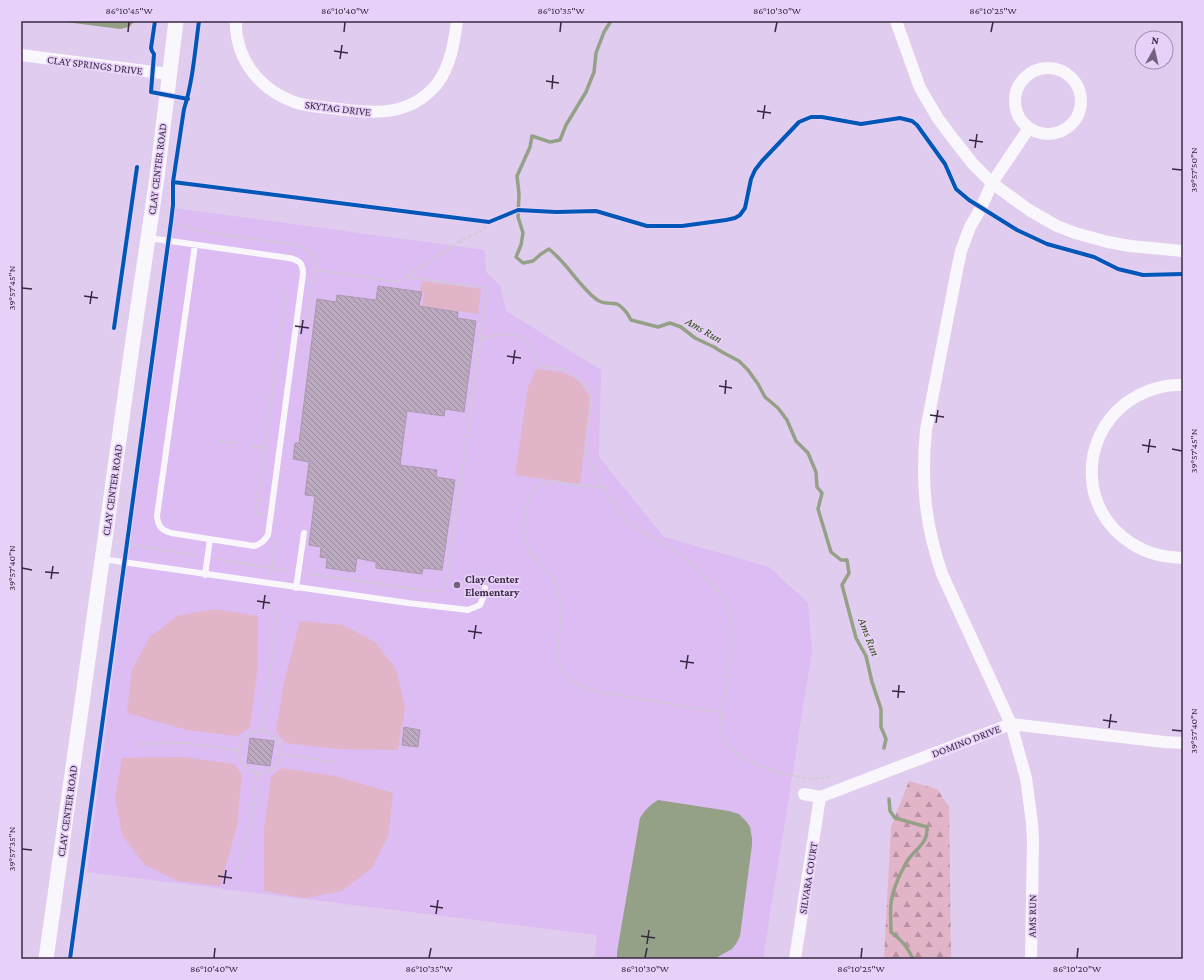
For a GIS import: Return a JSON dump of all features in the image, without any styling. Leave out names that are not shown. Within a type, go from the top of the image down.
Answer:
[{"type":"street","name":"CLAY CENTER ROAD","points":[[46,959],[157,177],[176,21]]},
{"type":"street","name":"SKYTAG DRIVE","points":[[236,21],[237,39],[244,58],[256,77],[270,90],[286,99],[298,103],[358,111],[378,112],[407,106],[417,101],[436,84],[452,54],[458,21]]},
{"type":"street","points":[[896,21],[920,88],[951,136],[973,164],[992,183],[1029,210],[1057,226],[1075,233],[1130,246],[1183,251]]},
{"type":"street","name":"CLAY SPRINGS DRIVE","points":[[21,56],[169,74]]},
{"type":"street","points":[[1045,69],[1057,69],[1067,74],[1075,82],[1080,91],[1082,102],[1080,112],[1075,121],[1068,128],[1059,133],[1038,133],[1029,128],[1021,120],[1016,110],[1015,98],[1018,88],[1025,78],[1034,72],[1045,69]]},
{"type":"street","name":"AMS RUN","points":[[1029,128],[992,183],[981,208],[970,227],[962,251],[926,430],[923,482],[927,518],[934,550],[942,574],[1011,724],[1026,778],[1034,841],[1031,959]]},
{"type":"street","points":[[1183,385],[1160,387],[1144,391],[1120,408],[1108,421],[1101,433],[1094,450],[1091,467],[1092,485],[1096,498],[1109,524],[1116,531],[1130,543],[1153,554],[1183,558]]},
{"type":"street","name":"DOMINO DRIVE","points":[[820,797],[1011,724],[1183,743]]},
{"type":"street","points":[[804,794],[820,797]]},
{"type":"street","name":"SILVARA COURT","points":[[795,959],[820,797]]},
{"type":"lane","points":[[148,238],[296,260],[302,265],[303,274],[268,535],[264,541],[254,546],[171,534],[160,528],[158,523],[157,516],[195,245]]},
{"type":"lane","points":[[296,588],[304,533]]},
{"type":"lane","points":[[205,575],[210,539]]},
{"type":"lane","points":[[102,559],[296,588],[468,610],[480,605],[485,588]]},
{"type":"path","points":[[169,241],[172,216]]},
{"type":"path","points":[[316,270],[398,282],[467,237],[477,234],[494,220]]},
{"type":"path","points":[[482,221],[490,222]]},
{"type":"path","points":[[171,222],[205,232],[297,245],[305,248],[317,265],[306,329]]},
{"type":"path","points":[[310,574],[436,592],[441,591],[447,581],[488,288],[406,277]]},
{"type":"path","points":[[271,515],[256,512],[278,341],[287,292]]},
{"type":"path","points":[[481,339],[496,335],[509,334],[518,336],[529,343],[536,353],[539,366],[571,372],[587,387],[590,394],[591,404],[585,453],[616,507],[628,522],[696,566],[721,594],[728,606],[731,616],[732,641],[722,712],[722,735],[731,749],[745,759],[768,769],[799,778],[811,779],[831,777]]},
{"type":"path","points":[[278,341],[286,342]]},
{"type":"path","points":[[220,441],[235,443]]},
{"type":"path","points":[[252,446],[270,449]]},
{"type":"path","points":[[604,488],[550,481],[541,485],[532,494],[527,504],[524,537],[529,550],[549,573],[557,587],[560,601],[558,654],[560,664],[565,674],[581,687],[595,691],[722,712]]},
{"type":"path","points":[[124,562],[128,536]]},
{"type":"path","points":[[271,575],[277,538]]},
{"type":"path","points":[[127,544],[199,556]]},
{"type":"path","points":[[215,559],[288,571]]},
{"type":"path","points":[[263,731],[278,616],[268,602]]},
{"type":"path","points":[[263,731],[270,733],[278,742],[280,754],[275,766],[270,770],[257,772],[246,767],[239,756],[239,750],[244,737],[250,733],[263,731]]},
{"type":"path","points":[[139,744],[186,743],[239,750]]},
{"type":"path","points":[[280,754],[335,762]]},
{"type":"path","points":[[238,870],[250,828],[257,772]]},
{"type":"shaded area","points":[[58,21],[135,21],[129,27],[120,29]]},
{"type":"shaded area","name":"Clay Center Elementary","points":[[174,208],[485,250],[486,272],[500,285],[506,311],[601,370],[599,457],[664,537],[769,567],[808,603],[812,651],[763,959],[594,959],[597,935],[87,872]]},
{"type":"shaded area","points":[[658,800],[729,811],[739,814],[750,827],[752,845],[740,936],[732,949],[714,959],[617,959],[640,818],[648,808]]},
{"type":"green space","points":[[422,281],[481,289],[478,314],[422,306],[424,292],[420,291]]},
{"type":"green space","points":[[536,369],[565,373],[580,383],[590,398],[580,484],[515,475],[528,387]]},
{"type":"green space","points":[[215,609],[258,616],[257,671],[250,727],[238,736],[187,730],[127,713],[132,670],[149,638],[177,616]]},
{"type":"green space","points":[[300,621],[343,625],[375,642],[396,669],[405,708],[398,750],[337,749],[285,743],[276,731],[284,682]]},
{"type":"green space","points":[[182,757],[234,764],[242,774],[237,826],[220,886],[178,881],[145,865],[122,835],[115,798],[122,758]]},
{"type":"green space","points":[[281,768],[335,776],[393,793],[388,836],[372,868],[342,891],[305,898],[264,891],[264,829],[271,777]]},
{"type":"green space","points":[[909,781],[937,789],[949,807],[951,959],[884,959],[891,827]]},
{"type":"building","points":[[378,286],[422,292],[419,306],[458,312],[457,318],[476,321],[464,412],[445,409],[444,416],[407,411],[400,465],[437,470],[436,477],[455,480],[442,570],[423,568],[422,574],[376,568],[376,562],[357,558],[355,572],[326,568],[327,558],[320,557],[321,547],[309,545],[315,496],[305,495],[309,462],[293,459],[295,443],[299,443],[317,299],[336,302],[337,295],[376,300]]},
{"type":"building","points":[[404,727],[420,730],[418,747],[402,745]]},
{"type":"building","points":[[250,738],[274,741],[270,766],[247,763]]},
{"type":"waterway","name":"Ams Run","points":[[611,21],[604,32],[596,53],[594,72],[586,92],[566,125],[560,140],[550,142],[532,136],[530,147],[517,176],[519,194],[518,217],[523,233],[521,245],[516,257],[523,263],[533,261],[549,249],[562,261],[596,299],[601,302],[619,305],[631,320],[658,327],[670,323],[681,327],[695,338],[739,361],[748,370],[765,397],[778,408],[787,420],[796,441],[808,453],[816,472],[817,487],[822,493],[818,509],[831,552],[841,560],[847,560],[849,573],[842,585],[856,638],[866,656],[872,682],[881,709],[881,727],[886,739],[884,748]]},
{"type":"waterway","name":"Ams Run","points":[[889,799],[890,811],[895,818],[927,827],[926,838],[909,858],[901,872],[891,904],[891,932],[906,946],[912,957],[911,959]]},
{"type":"cycle path","points":[[155,21],[151,48],[154,54],[151,92],[188,99]]},
{"type":"cycle path","points":[[70,959],[171,222],[173,182],[184,109],[192,76],[199,21]]},
{"type":"cycle path","points":[[173,182],[489,222],[518,210],[556,212],[596,211],[647,226],[682,226],[726,220],[740,215],[745,208],[751,179],[755,170],[799,122],[811,117],[822,117],[861,124],[900,118],[912,121],[917,125],[945,164],[956,189],[969,200],[1017,230],[1047,244],[1094,257],[1118,269],[1143,275],[1183,274]]},
{"type":"cycle path","points":[[114,328],[137,167]]},
{"type":"place","name":"Clay Center Elementary","points":[[457,585]]}]
